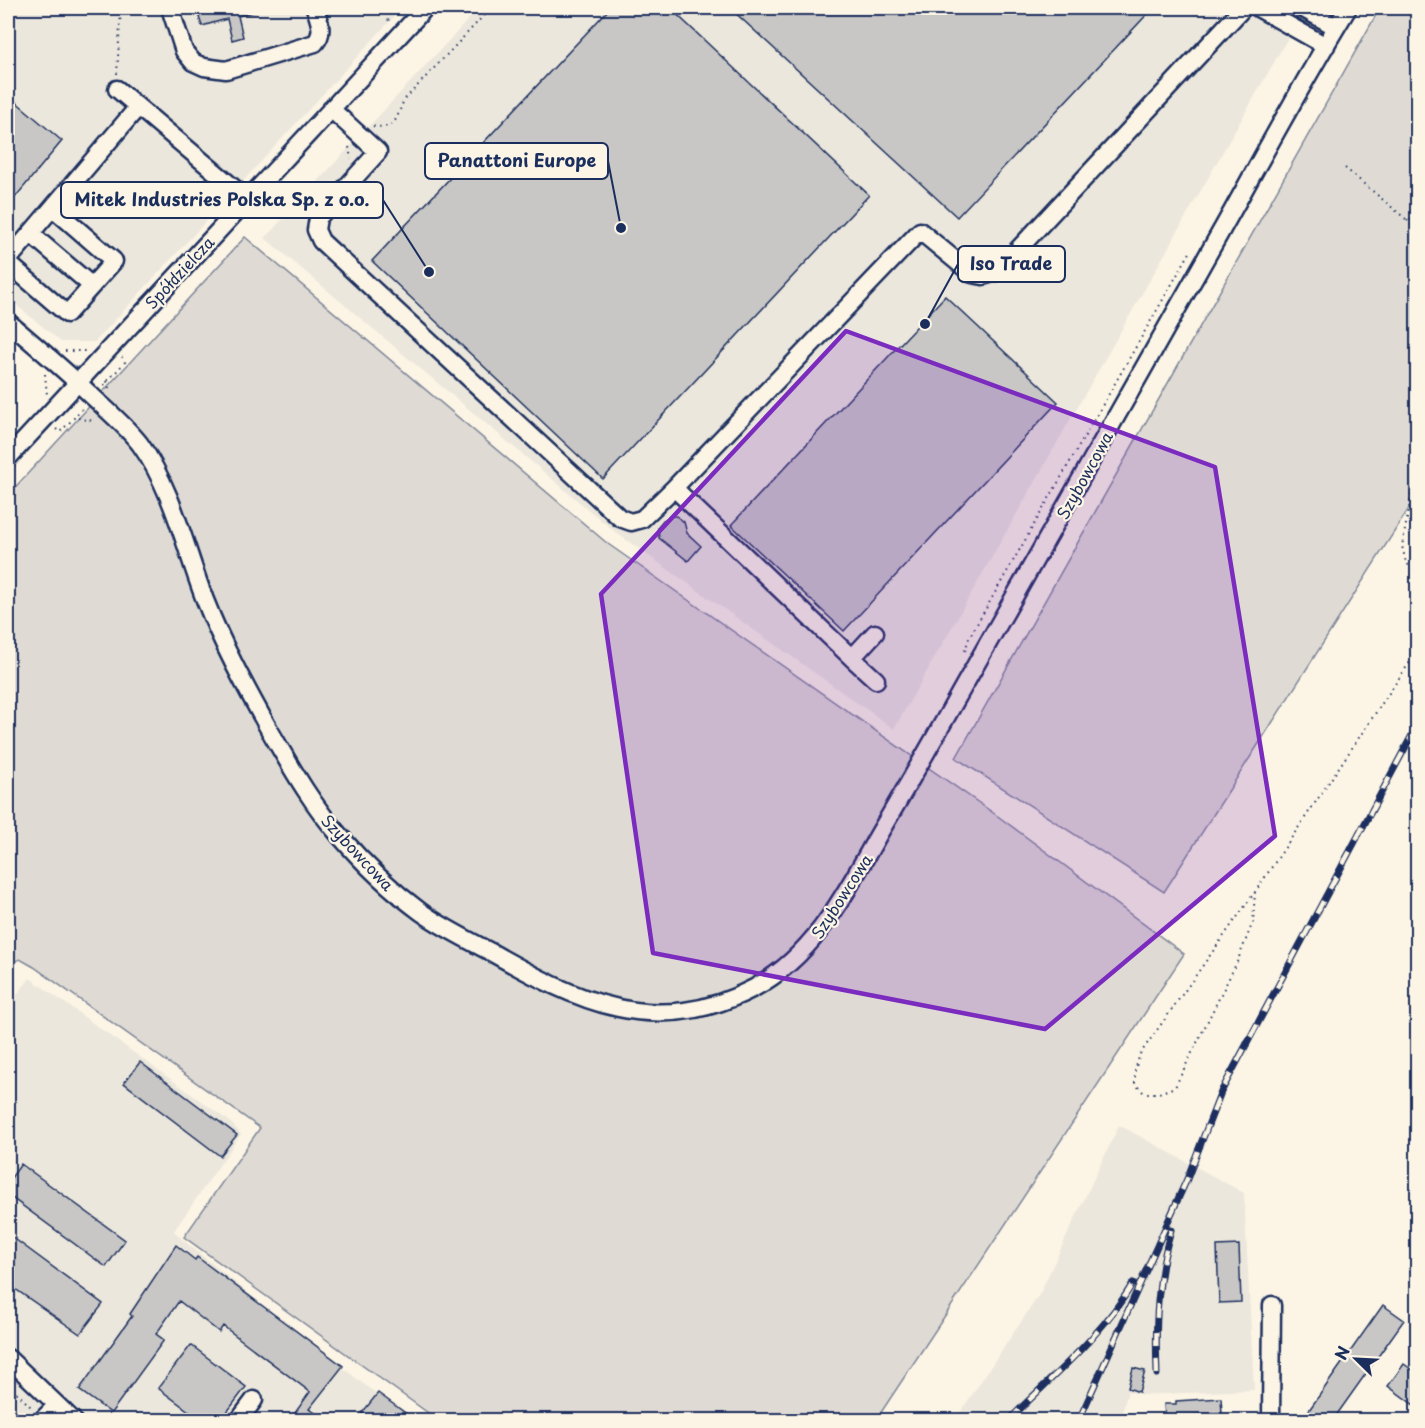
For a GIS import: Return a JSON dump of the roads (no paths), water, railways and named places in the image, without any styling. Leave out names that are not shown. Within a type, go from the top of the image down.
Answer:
[{"type":"street","points":[[170,8],[187,56],[198,65],[222,70],[315,43],[321,37],[321,27],[315,8]]},
{"type":"street","points":[[331,109],[378,152],[318,218],[316,230],[321,241],[620,518],[631,522],[642,519],[674,488],[920,231],[972,274],[983,276],[998,272],[1243,8]]},
{"type":"street","points":[[1258,8],[1326,46]]},
{"type":"street","points":[[1302,8],[1336,27]]},
{"type":"street","name":"Szybowcowa","points":[[8,322],[78,382],[101,395],[151,462],[161,481],[222,643],[237,672],[301,784],[322,815],[364,862],[397,893],[426,915],[524,971],[582,999],[631,1011],[667,1011],[705,1006],[738,995],[759,985],[781,970],[804,950],[843,897],[1348,8]]},
{"type":"street","name":"Spółdzielcza","points":[[8,458],[331,109],[415,11]]},
{"type":"street","points":[[117,89],[247,199]]},
{"type":"street","points":[[53,208],[114,261],[67,314],[8,262],[31,234],[138,107]]},
{"type":"street","points":[[31,234],[92,286]]},
{"type":"street","points":[[674,488],[876,680]]},
{"type":"street","points":[[852,658],[875,633]]},
{"type":"street","points":[[1271,1420],[1272,1305]]},
{"type":"street","points":[[8,1358],[73,1420]]},
{"type":"street","points":[[239,1420],[254,1400]]},
{"type":"street","points":[[43,1420],[56,1406]]},
{"type":"railway","points":[[1079,1420],[1187,1179],[1221,1092],[1418,724]]},
{"type":"railway","points":[[1157,1374],[1158,1301],[1171,1230]]},
{"type":"railway","points":[[1009,1420],[1091,1338],[1120,1303],[1133,1283]]},
{"type":"place","name":"Panattoni Europe","points":[[621,228]]},
{"type":"place","name":"Mitek Industries Polska Sp. z o.o.","points":[[429,272]]},
{"type":"place","name":"Iso Trade","points":[[925,324]]}]
